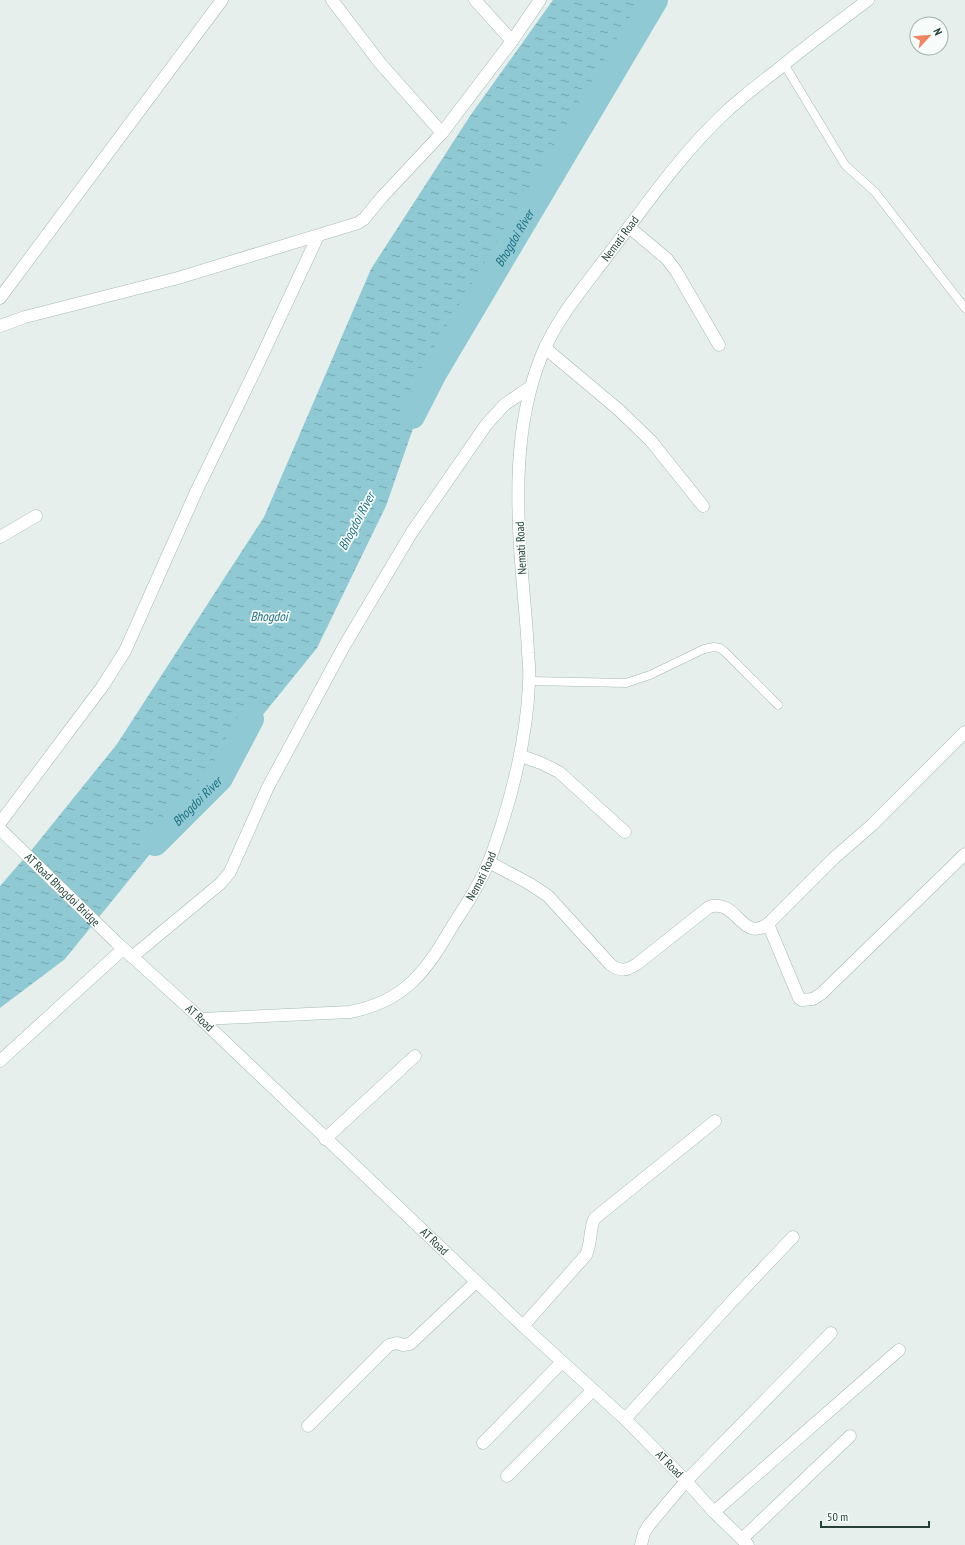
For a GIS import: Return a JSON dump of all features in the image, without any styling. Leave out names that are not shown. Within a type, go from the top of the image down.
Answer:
[{"type":"street","points":[[0,298],[222,0]]},
{"type":"street","points":[[332,0],[380,63],[442,133]]},
{"type":"street","points":[[475,0],[512,41]]},
{"type":"street","points":[[0,326],[25,317],[178,278],[358,223],[364,219],[382,197],[442,133],[512,41],[540,0]]},
{"type":"street","name":"Nemati Road","points":[[201,1019],[350,1012],[370,1008],[400,993],[415,980],[435,955],[468,901],[489,862],[510,797],[521,756],[530,681],[522,572],[518,478],[522,436],[530,387],[545,348],[554,330],[570,306],[667,177],[712,126],[728,110],[784,64],[868,0]]},
{"type":"street","points":[[629,228],[667,259],[676,271],[719,345]]},
{"type":"street","points":[[0,823],[102,687],[125,651],[196,492],[318,236]]},
{"type":"street","points":[[545,348],[619,410],[651,441],[703,506]]},
{"type":"street","points":[[0,1060],[124,949],[221,883],[230,872],[267,789],[343,648],[412,532],[486,425],[504,406],[530,387]]},
{"type":"street","points":[[0,537],[36,516]]},
{"type":"street","points":[[489,862],[530,884],[548,896],[610,964],[616,969],[622,971],[637,964],[709,907],[715,905],[724,906],[748,927],[754,930],[760,929],[768,924],[834,858],[872,825],[965,732]]},
{"type":"street","points":[[521,756],[545,764],[558,772],[626,832]]},
{"type":"street","name":"AT Road Bhogdoi Bridge","points":[[0,829],[124,949]]},
{"type":"street","points":[[768,924],[799,998],[802,1000],[813,1000],[861,956],[965,854]]},
{"type":"street","name":"AT Road","points":[[124,949],[201,1019],[476,1282],[625,1419],[686,1481],[714,1512],[745,1542]]},
{"type":"street","points":[[325,1139],[415,1056]]},
{"type":"street","points":[[523,1326],[586,1255],[591,1242],[593,1222],[595,1218],[715,1121]]},
{"type":"street","points":[[625,1419],[792,1237]]},
{"type":"street","points":[[308,1426],[389,1345],[397,1342],[403,1345],[410,1344],[476,1282]]},
{"type":"street","points":[[641,1545],[644,1532],[649,1524],[686,1481],[831,1333]]},
{"type":"street","points":[[714,1512],[899,1350]]},
{"type":"street","points":[[483,1443],[562,1362]]},
{"type":"street","points":[[507,1476],[593,1390]]},
{"type":"street","points":[[745,1542],[850,1436]]},
{"type":"lane","points":[[784,64],[845,165],[875,192],[965,308]]},
{"type":"lane","points":[[530,681],[626,684],[650,675],[704,649],[720,648],[778,705]]},
{"type":"water","name":"Bhogdoi","points":[[553,0],[655,0],[626,40],[482,273],[433,371],[386,506],[317,648],[65,959],[0,1008],[0,886],[34,847],[117,744],[264,517],[371,269],[470,116]]},
{"type":"waterway","name":"Bhogdoi River","points":[[412,416],[434,373],[655,0]]},
{"type":"waterway","name":"Bhogdoi River","points":[[155,843],[220,778],[251,719]]}]
